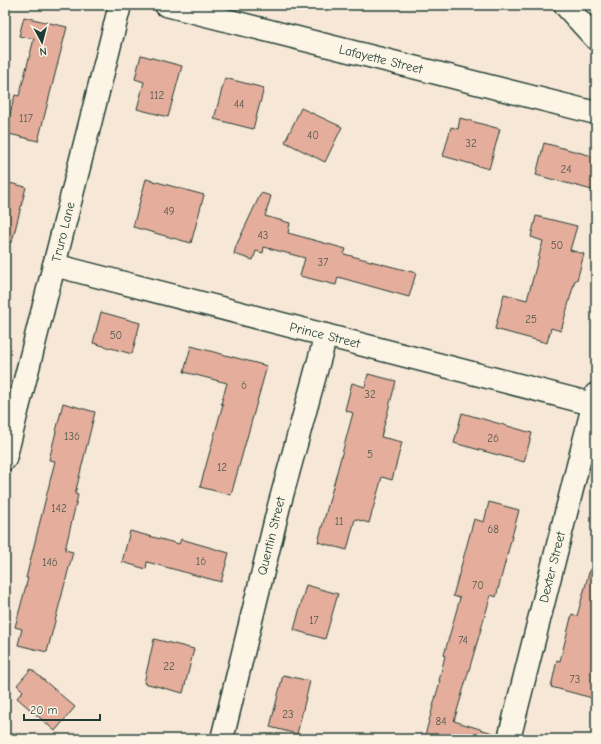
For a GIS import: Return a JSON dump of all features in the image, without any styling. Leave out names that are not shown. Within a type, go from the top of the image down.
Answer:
[{"type":"street","name":"Truro Lane","points":[[5,459],[120,5]]},
{"type":"street","name":"Lafayette Street","points":[[166,5],[596,113]]},
{"type":"street","points":[[565,5],[596,39]]},
{"type":"street","name":"Prince Street","points":[[54,265],[326,335],[595,401]]},
{"type":"street","name":"Quentin Street","points":[[222,739],[279,506],[326,335]]},
{"type":"street","name":"Dexter Street","points":[[509,739],[595,401]]},
{"type":"building","points":[[24,17],[67,27],[38,141],[5,133],[15,95],[19,96],[34,39],[19,36]]},
{"type":"building","points":[[141,55],[182,66],[168,117],[137,109],[144,82],[135,79]]},
{"type":"building","points":[[225,78],[264,88],[253,129],[214,119]]},
{"type":"building","points":[[301,108],[342,127],[325,162],[285,142]]},
{"type":"building","points":[[460,118],[500,129],[489,169],[443,156],[451,127],[458,129]]},
{"type":"building","points":[[544,143],[596,157],[596,191],[536,175]]},
{"type":"building","points":[[146,179],[204,195],[191,243],[133,227]]},
{"type":"building","points":[[5,182],[26,187],[12,242],[5,241]]},
{"type":"building","points":[[261,193],[271,196],[265,216],[290,223],[288,233],[346,249],[344,254],[416,273],[409,297],[338,277],[336,285],[300,276],[305,258],[264,247],[263,253],[256,251],[253,260],[234,254],[236,246]]},
{"type":"building","points":[[536,216],[577,226],[570,250],[584,254],[561,331],[551,328],[547,343],[495,329],[504,294],[527,300],[543,241],[531,237]]},
{"type":"building","points":[[101,312],[140,323],[132,354],[93,343]]},
{"type":"building","points":[[191,346],[267,366],[231,495],[200,487],[223,404],[221,404],[227,383],[184,372]]},
{"type":"building","points":[[368,374],[396,381],[381,437],[402,442],[392,480],[382,477],[369,523],[355,519],[347,550],[318,542],[353,413],[345,410],[352,383],[365,387]]},
{"type":"building","points":[[63,403],[95,412],[75,494],[78,495],[65,550],[73,552],[47,652],[18,645],[22,629],[15,627],[55,461],[49,460]]},
{"type":"building","points":[[462,413],[532,433],[524,462],[454,443]]},
{"type":"building","points":[[489,502],[519,510],[496,597],[491,595],[454,721],[496,734],[495,739],[424,739],[440,681],[444,655],[460,598],[453,596],[474,519],[484,522]]},
{"type":"building","points":[[130,531],[179,544],[181,539],[229,553],[221,582],[147,562],[146,569],[122,562]]},
{"type":"building","points":[[590,569],[596,570],[596,699],[551,687],[557,660],[560,661],[572,614],[577,616]]},
{"type":"building","points":[[306,585],[338,594],[325,639],[294,630]]},
{"type":"building","points":[[154,639],[194,649],[183,693],[144,683]]},
{"type":"building","points":[[31,669],[75,707],[55,731],[17,698],[23,691],[17,685]]},
{"type":"building","points":[[283,675],[310,681],[297,734],[270,727]]}]
